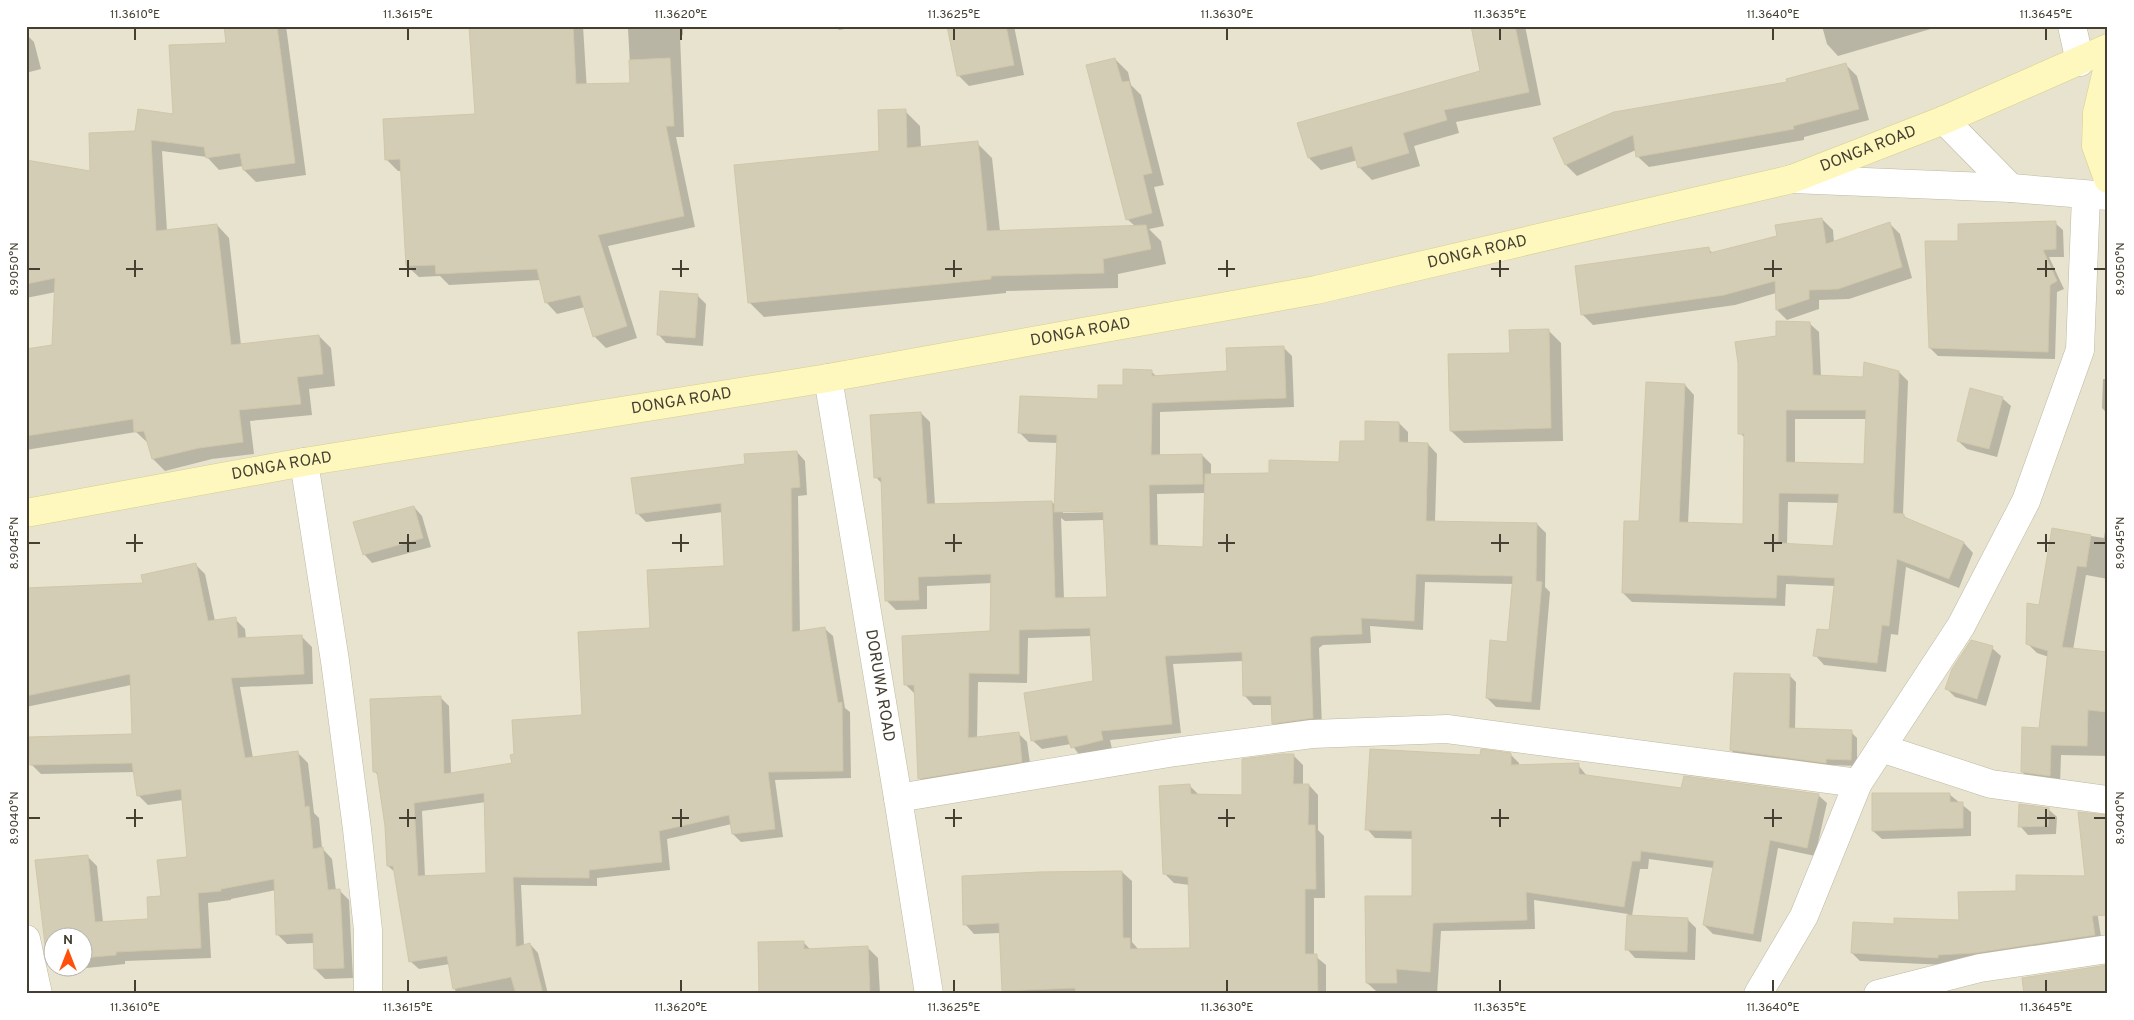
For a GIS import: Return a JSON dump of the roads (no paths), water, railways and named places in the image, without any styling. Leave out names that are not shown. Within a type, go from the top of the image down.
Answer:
[{"type":"street","points":[[2072,26],[2080,62]]},
{"type":"street","name":"DONGA ROAD","points":[[26,513],[304,462],[828,378],[1316,290],[1792,179],[1944,120],[2080,62],[2108,48]]},
{"type":"street","points":[[2108,66],[2097,113],[2096,146],[2108,179]]},
{"type":"street","points":[[1944,120],[2011,188]]},
{"type":"street","points":[[1758,994],[1804,916],[1858,783],[1961,626],[2026,501],[2080,350],[2097,196],[2011,188],[1792,179]]},
{"type":"street","name":"DORUWA ROAD","points":[[828,378],[929,994]]},
{"type":"street","points":[[304,462],[335,661],[357,829],[368,930],[368,994]]},
{"type":"street","points":[[898,798],[1175,752],[1312,734],[1447,729],[1858,783]]},
{"type":"street","points":[[1882,748],[1991,784],[2108,800]]},
{"type":"street","points":[[26,939],[38,994]]},
{"type":"street","points":[[1878,994],[1980,968],[2108,949]]}]
